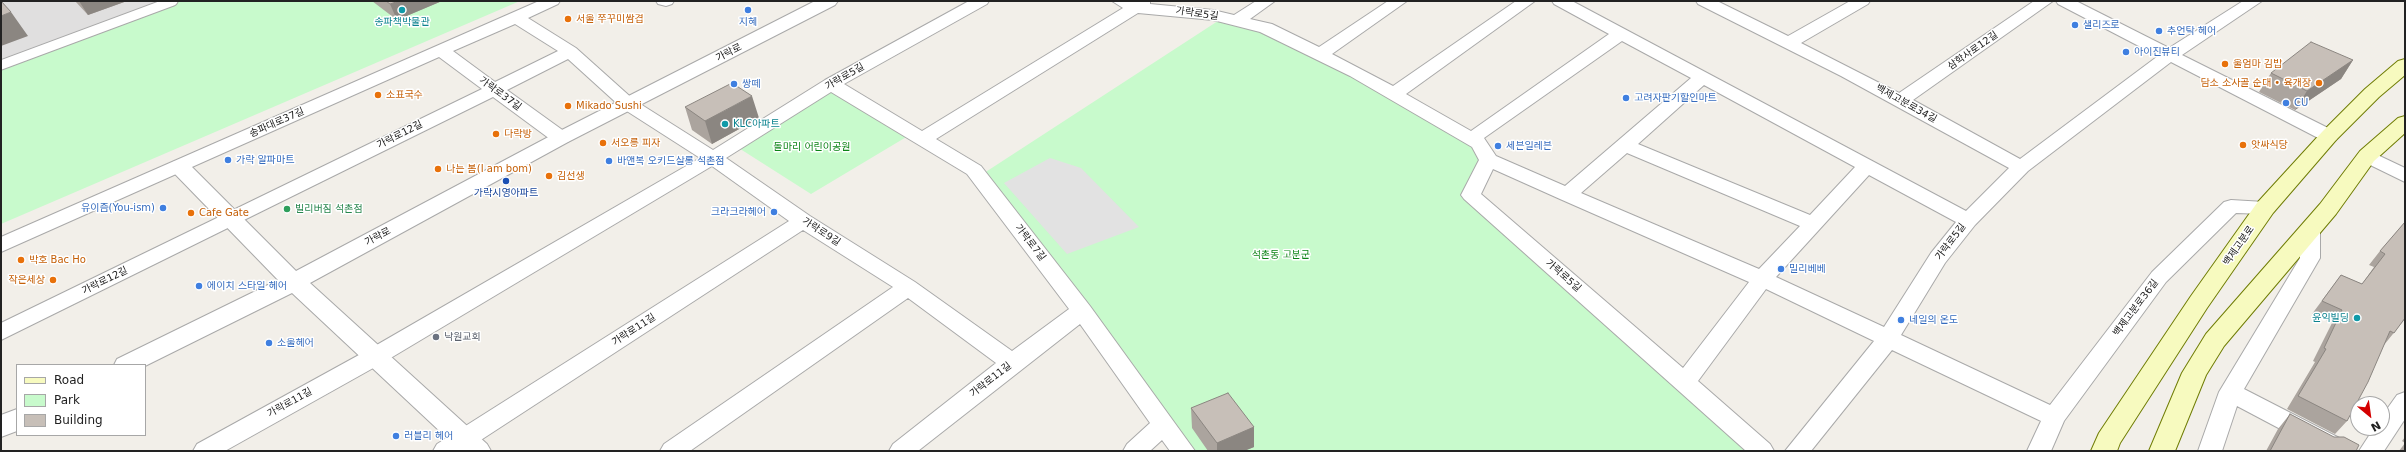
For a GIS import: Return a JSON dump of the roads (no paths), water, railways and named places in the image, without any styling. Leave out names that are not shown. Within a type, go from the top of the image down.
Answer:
[{"type":"main road","name":"백제고분로","points":[[2104,451],[2108,440],[2199,302],[2265,208],[2329,136],[2372,93],[2405,65]]},
{"type":"main road","points":[[2162,451],[2194,373],[2215,340],[2310,230],[2367,156],[2405,122]]},
{"type":"street","name":"송파대로37길","points":[[1,245],[552,1]]},
{"type":"street","name":"가락로","points":[[128,364],[294,282],[561,138],[830,1]]},
{"type":"street","name":"가락로5길","points":[[713,158],[831,84],[981,1]]},
{"type":"street","points":[[1236,21],[1267,1]]},
{"type":"street","points":[[1320,54],[1399,1]]},
{"type":"street","points":[[1394,94],[1527,1]]},
{"type":"street","name":"가락로5길","points":[[1560,1],[1622,32],[1702,78],[1968,220],[1938,258],[1887,340],[1797,451]]},
{"type":"street","name":"백제고분로34길","points":[[1704,1],[1790,43],[2021,167]]},
{"type":"street","points":[[1790,43],[1862,1]]},
{"type":"street","name":"삼학사로12길","points":[[1900,101],[2045,1]]},
{"type":"street","points":[[2064,1],[2329,136]]},
{"type":"street","points":[[1968,220],[2021,167],[2170,55],[2254,1]]},
{"type":"street","name":"가락로5길","points":[[921,140],[1134,3],[1193,12],[1266,28],[1356,72],[1480,144],[1488,160],[1471,195],[1762,451]]},
{"type":"street","points":[[516,17],[570,52],[628,104]]},
{"type":"street","points":[[1471,139],[1622,32]]},
{"type":"street","name":"가락로37길","points":[[440,50],[561,138]]},
{"type":"street","name":"가락로12길","points":[[1,332],[231,220],[493,88],[570,52]]},
{"type":"street","points":[[1568,195],[1702,78]]},
{"type":"street","name":"가락로7길","points":[[831,84],[921,140],[974,170],[1082,311],[1183,451]]},
{"type":"street","name":"가락로9길","points":[[628,104],[713,158],[803,221],[908,287],[1012,363]]},
{"type":"street","points":[[1626,144],[1813,224]]},
{"type":"street","points":[[2367,156],[2405,176]]},
{"type":"street","name":"가락로11길","points":[[205,451],[376,356],[713,158]]},
{"type":"street","points":[[1488,160],[1762,280],[1887,340],[2054,417]]},
{"type":"street","points":[[1685,382],[1762,280],[1867,166]]},
{"type":"street","points":[[180,167],[294,282],[472,445]]},
{"type":"street","name":"백제고분로36길","points":[[2039,451],[2054,417],[2159,277],[2231,206],[2265,208]]},
{"type":"street","name":"가락로11길","points":[[444,451],[472,445],[803,221]]},
{"type":"street","points":[[2210,451],[2230,392],[2310,258],[2310,230]]},
{"type":"street","points":[[672,451],[908,287]]},
{"type":"street","name":"가락로11길","points":[[901,451],[1012,363],[1082,311]]},
{"type":"street","points":[[2230,392],[2343,451]]},
{"type":"street","points":[[2371,451],[2405,401]]},
{"type":"street","points":[[1,427],[16,420]]},
{"type":"street","points":[[1135,451],[1164,424]]},
{"type":"lane","points":[[1,65],[173,1]]},
{"type":"place","name":"송파책박물관","points":[[402,10]]},
{"type":"place","name":"지혜","points":[[748,10]]},
{"type":"place","name":"서울 쭈꾸미쌈겹","points":[[568,19]]},
{"type":"place","name":"샐리즈로","points":[[2075,25]]},
{"type":"place","name":"추언탁 헤어","points":[[2159,31]]},
{"type":"place","name":"아이진뷰티","points":[[2126,52]]},
{"type":"place","name":"울엄마 김밥","points":[[2225,64]]},
{"type":"place","name":"담소 소사골 순대 • 육개장","points":[[2319,83]]},
{"type":"place","name":"쌍떼","points":[[734,84]]},
{"type":"place","name":"소표국수","points":[[378,95]]},
{"type":"place","name":"고려자판기할인마트","points":[[1626,98]]},
{"type":"place","name":"CU","points":[[2286,103]]},
{"type":"place","name":"Mikado Sushi","points":[[568,106]]},
{"type":"place","name":"KLC아파트","points":[[725,124]]},
{"type":"place","name":"다락방","points":[[496,134]]},
{"type":"place","name":"서오릉 피자","points":[[603,143]]},
{"type":"place","name":"앗싸식당","points":[[2243,145]]},
{"type":"place","name":"세븐일레븐","points":[[1498,146]]},
{"type":"place","name":"가락 알파마트","points":[[228,160]]},
{"type":"place","name":"바앤복 오키드살롱 석촌점","points":[[609,161]]},
{"type":"place","name":"나는 봄(I am bom)","points":[[438,169]]},
{"type":"place","name":"김선생","points":[[549,176]]},
{"type":"place","name":"가락시영아파트","points":[[506,181]]},
{"type":"place","name":"유이즘(You-ism)","points":[[163,208]]},
{"type":"place","name":"빌리버짐 석촌점","points":[[287,209]]},
{"type":"place","name":"크라크라헤어","points":[[774,212]]},
{"type":"place","name":"Cafe Gate","points":[[191,213]]},
{"type":"place","name":"박호 Bac Ho","points":[[21,260]]},
{"type":"place","name":"밀리베베","points":[[1781,269]]},
{"type":"place","name":"작은세상","points":[[53,280]]},
{"type":"place","name":"에이치 스타일 헤어","points":[[199,286]]},
{"type":"place","name":"윤익빌딩","points":[[2357,318]]},
{"type":"place","name":"네일의 온도","points":[[1901,320]]},
{"type":"place","name":"낙원교회","points":[[436,337]]},
{"type":"place","name":"소울헤어","points":[[269,343]]},
{"type":"place","name":"러블리 헤어","points":[[396,436]]},
{"type":"park label","name":"돌마리 어린이공원","points":[[812,147]]},
{"type":"park label","name":"석촌동 고분군","points":[[1281,255]]}]
